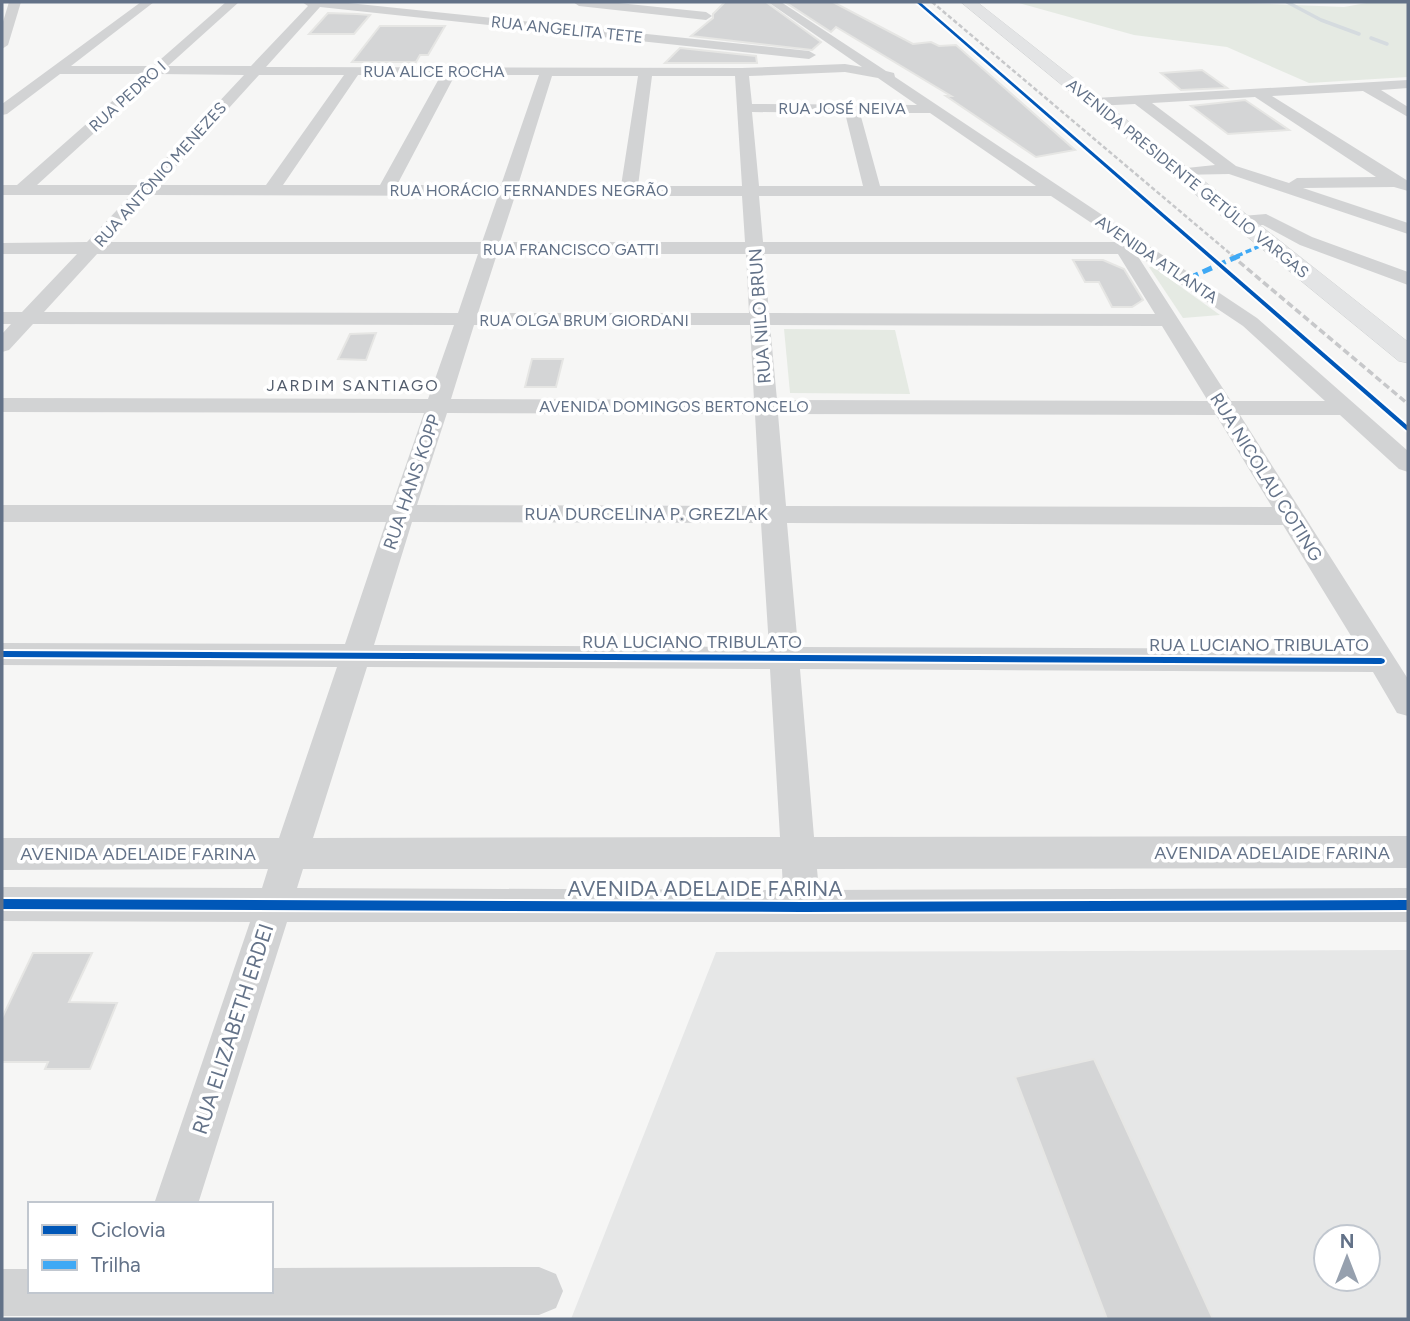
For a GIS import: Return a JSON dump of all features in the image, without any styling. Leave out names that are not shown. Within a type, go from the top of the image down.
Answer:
[{"type":"main road","name":"AVENIDA PRESIDENTE GETÚLIO VARGAS","points":[[968,2],[1408,355]]},
{"type":"street","points":[[2,45],[16,2]]},
{"type":"street","points":[[2,111],[148,2]]},
{"type":"street","name":"RUA PEDRO I","points":[[21,190],[233,2]]},
{"type":"street","name":"RUA ANGELITA TETE","points":[[308,2],[826,59]]},
{"type":"street","name":"RUA ANTÔNIO MENEZES","points":[[2,345],[317,2]]},
{"type":"street","points":[[579,2],[706,16],[678,41]]},
{"type":"street","points":[[763,2],[827,45],[826,59]]},
{"type":"street","name":"AVENIDA ATLANTA","points":[[774,2],[889,76],[1056,191],[1132,248],[1250,321],[1408,464]]},
{"type":"street","points":[[491,21],[511,8]]},
{"type":"street","points":[[844,54],[859,58],[861,65],[845,68],[826,59],[844,54]]},
{"type":"street","name":"RUA ALICE ROCHA","points":[[810,71],[826,59]]},
{"type":"street","name":"RUA ALICE ROCHA","points":[[58,70],[742,72],[845,68]]},
{"type":"street","name":"AVENIDA ATLANTA","points":[[845,68],[889,76]]},
{"type":"street","points":[[271,190],[354,71]]},
{"type":"street","points":[[386,190],[450,71]]},
{"type":"street","name":"RUA HANS KOPP","points":[[291,853],[547,71]]},
{"type":"street","points":[[629,190],[646,71]]},
{"type":"street","name":"RUA NILO BRUN","points":[[742,72],[747,108],[772,514],[802,907]]},
{"type":"street","points":[[1095,103],[1408,84]]},
{"type":"street","points":[[1367,86],[1408,113]]},
{"type":"street","points":[[1258,93],[1404,183]]},
{"type":"street","points":[[1139,100],[1230,169],[1408,229]]},
{"type":"street","name":"RUA JOSÉ NEIVA","points":[[747,108],[937,109]]},
{"type":"street","points":[[852,108],[873,190]]},
{"type":"street","points":[[1183,172],[1230,169]]},
{"type":"street","points":[[1284,186],[1404,183]]},
{"type":"street","points":[[1266,219],[1266,210],[1273,203],[1286,198],[1284,186]]},
{"type":"street","name":"RUA HORÁCIO FERNANDES NEGRÃO","points":[[2,190],[1056,191]]},
{"type":"street","points":[[1242,220],[1266,219],[1306,241],[1408,279]]},
{"type":"street","name":"RUA FRANCISCO GATTI","points":[[2,248],[1132,248]]},
{"type":"street","name":"RUA NICOLAU COTING","points":[[1132,248],[1167,320],[1408,705]]},
{"type":"street","name":"RUA OLGA BRUM GIORDANI","points":[[2,318],[1167,320]]},
{"type":"street","points":[[1382,334],[1408,344]]},
{"type":"street","name":"AVENIDA DOMINGOS BERTONCELO","points":[[2,405],[1346,408]]},
{"type":"street","name":"RUA DURCELINA P. GREZLAK","points":[[2,513],[1290,516]]},
{"type":"street","name":"RUA LUCIANO TRIBULATO","points":[[2,654],[1381,661]]},
{"type":"street","name":"AVENIDA ADELAIDE FARINA","points":[[2,854],[797,855],[1408,852]]},
{"type":"street","name":"RUA ELIZABETH ERDEI","points":[[177,1202],[291,853]]},
{"type":"street","name":"AVENIDA ADELAIDE FARINA","points":[[2,904],[802,907],[1408,905]]},
{"type":"street","points":[[2,1293],[144,1301],[539,1291]]},
{"type":"shaded area","points":[[1015,2],[1219,2],[1344,7],[1372,2],[1408,2],[1408,77],[1309,83],[1227,47],[1134,35]]},
{"type":"shaded area","points":[[1149,267],[1153,267],[1220,315],[1183,318]]},
{"type":"shaded area","points":[[784,329],[895,330],[910,394],[790,393]]},
{"type":"shaded area","points":[[1408,950],[1408,1319],[571,1319],[716,952]]},
{"type":"building","points":[[725,2],[766,2],[821,42],[812,50],[691,36],[713,18],[713,14]]},
{"type":"building","points":[[785,2],[833,2],[913,44],[931,42],[939,46],[956,45],[1075,150],[1036,157],[946,96],[951,96],[836,27],[831,32]]},
{"type":"building","points":[[328,13],[370,15],[354,34],[309,34]]},
{"type":"building","points":[[380,26],[445,26],[428,55],[420,55],[416,62],[352,62]]},
{"type":"building","points":[[680,48],[756,56],[757,63],[665,63]]},
{"type":"building","points":[[1202,70],[1227,88],[1181,90],[1161,73]]},
{"type":"building","points":[[1245,100],[1289,130],[1228,134],[1191,106]]},
{"type":"building","points":[[1073,260],[1103,260],[1124,269],[1143,300],[1132,307],[1112,307],[1099,282],[1085,282]]},
{"type":"building","points":[[376,333],[366,360],[338,359],[350,334]]},
{"type":"building","points":[[532,359],[563,359],[556,387],[525,387]]},
{"type":"building","points":[[33,953],[92,953],[69,1002],[117,1003],[90,1069],[45,1069],[48,1062],[2,1062],[2,1018]]},
{"type":"building","points":[[1094,1059],[1213,1319],[1107,1319],[1015,1077]]},
{"type":"waterway","points":[[1287,2],[1321,20],[1359,34]]},
{"type":"waterway","points":[[1371,38],[1387,44]]},
{"type":"railway","points":[[932,2],[1233,256]]},
{"type":"railway","points":[[1231,255],[1408,404]]},
{"type":"marked path","points":[[1189,278],[1269,242]]},
{"type":"cycle path","points":[[918,2],[1408,429]]},
{"type":"cycle path","points":[[2,654],[1381,661]]},
{"type":"cycle path","points":[[2,904],[802,907],[1408,905]]},
{"type":"district","name":"JARDIM SANTIAGO","points":[[353,385]]}]
